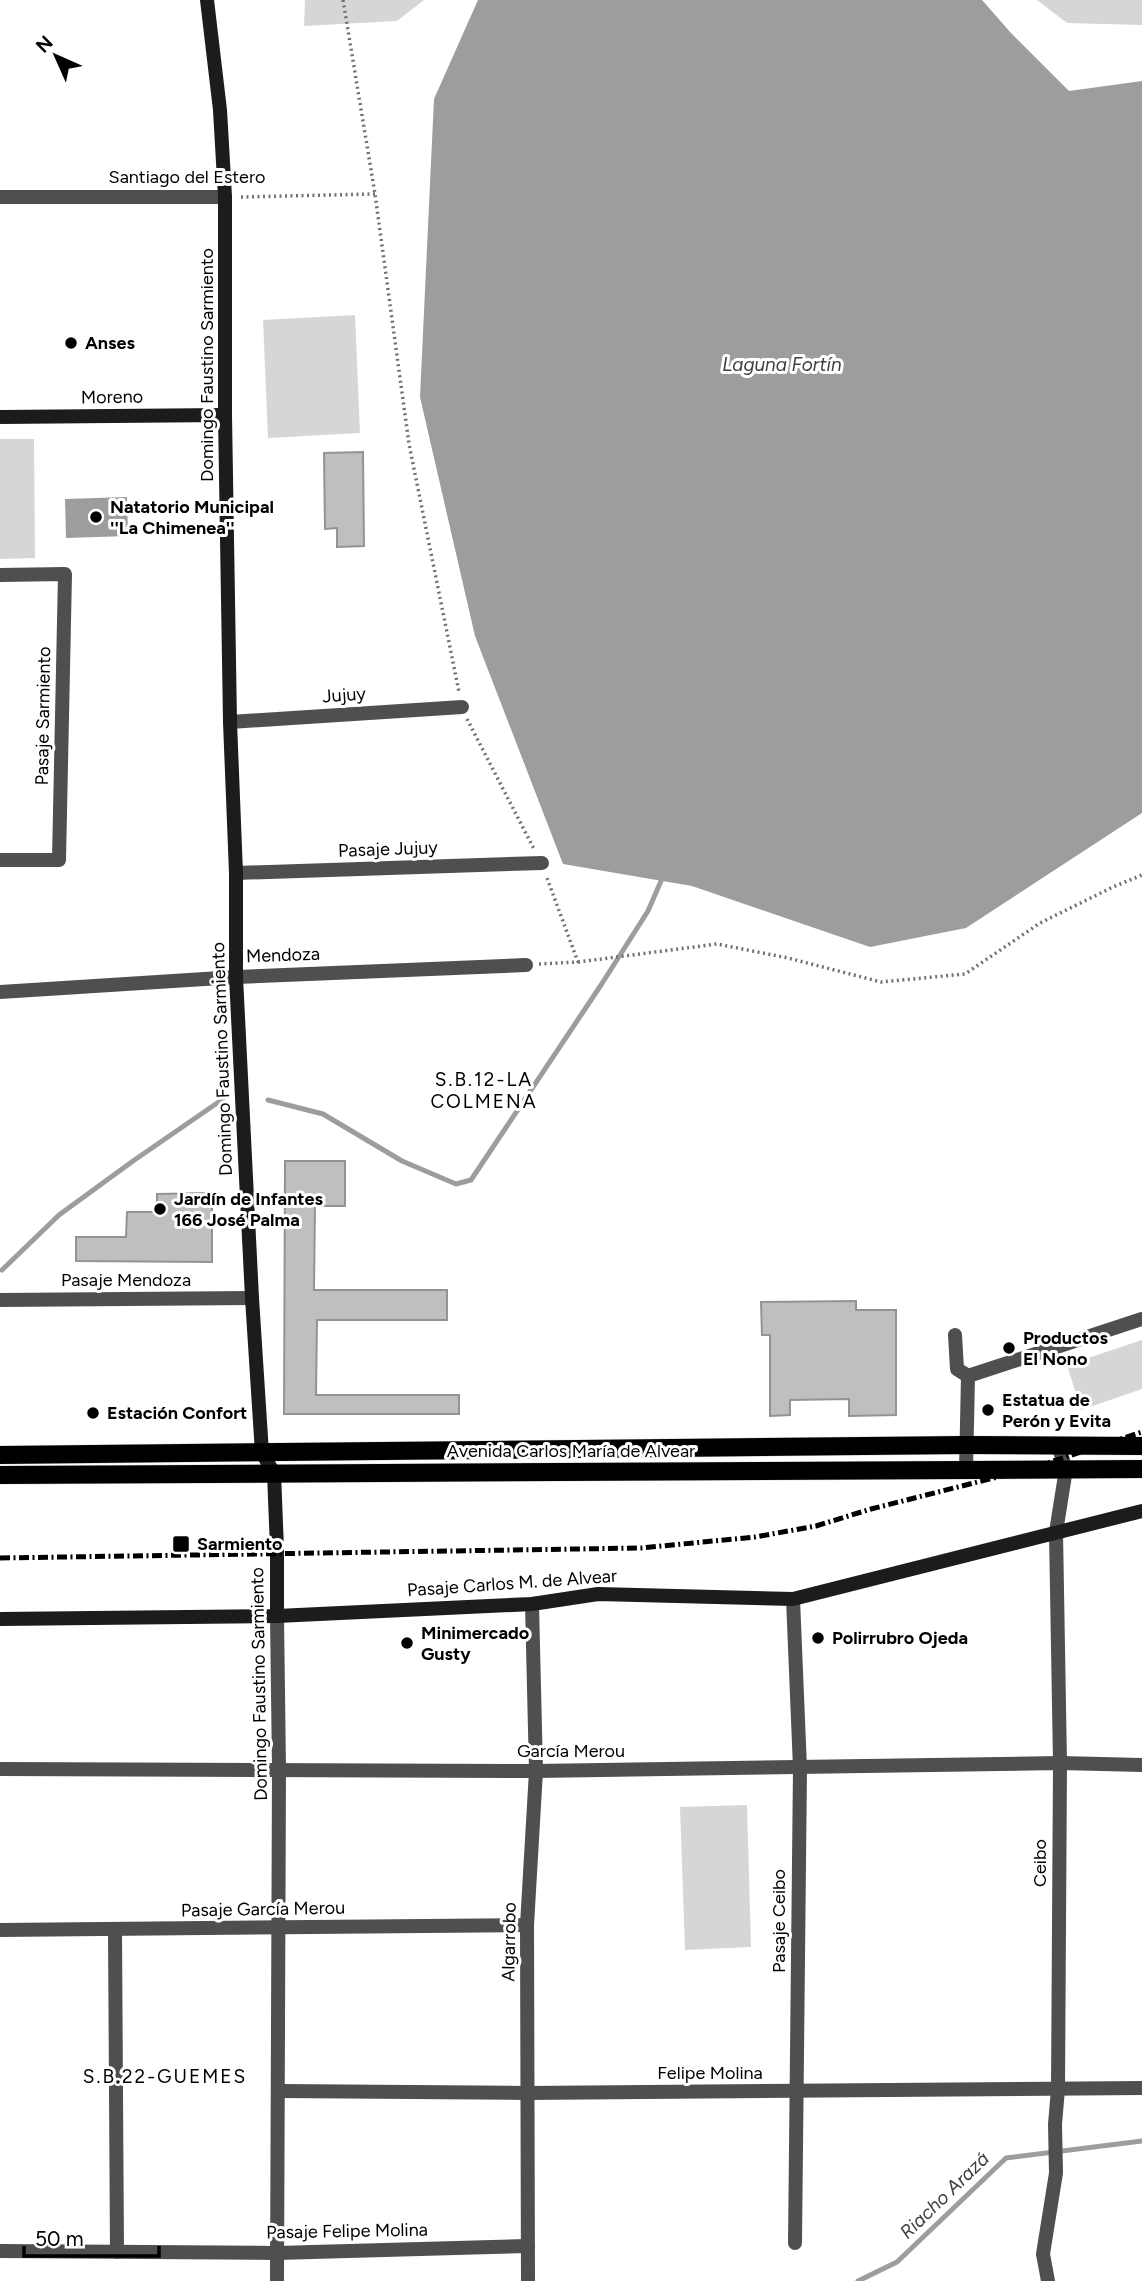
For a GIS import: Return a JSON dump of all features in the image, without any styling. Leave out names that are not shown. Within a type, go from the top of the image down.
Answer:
[{"type":"main road","name":"Avenida Carlos María de Alvear","points":[[0,1455],[966,1445],[1142,1446]]},
{"type":"main road","name":"Avenida Carlos María de Alvear","points":[[0,1475],[1142,1469]]},
{"type":"street","name":"Domingo Faustino Sarmiento","points":[[207,0],[220,110],[225,197],[225,415],[236,976],[262,1453],[274,1473],[277,1549],[277,2281]]},
{"type":"street","name":"Santiago del Estero","points":[[0,197],[225,197]]},
{"type":"street","name":"Moreno","points":[[0,417],[225,415]]},
{"type":"street","name":"Pasaje Sarmiento","points":[[0,575],[65,574],[59,860],[0,860]]},
{"type":"street","name":"Jujuy","points":[[230,722],[462,707]]},
{"type":"street","name":"Pasaje Jujuy","points":[[236,873],[542,863]]},
{"type":"street","name":"Mendoza","points":[[0,992],[236,976],[526,965]]},
{"type":"street","name":"Pasaje Mendoza","points":[[0,1300],[252,1298]]},
{"type":"street","points":[[968,1376],[1142,1319]]},
{"type":"street","points":[[956,1335],[957,1369],[968,1376]]},
{"type":"street","points":[[966,1471],[968,1376]]},
{"type":"street","name":"Ceibo","points":[[1048,2281],[1043,2254],[1056,2173],[1055,2124],[1058,2090],[1060,1763],[1056,1532],[1066,1469],[1058,1446]]},
{"type":"street","name":"Pasaje Carlos M. de Alvear","points":[[0,1619],[277,1616],[532,1604],[598,1594],[793,1599],[1142,1511]]},
{"type":"street","name":"Pasaje Ceibo","points":[[793,1599],[800,1768],[795,2243]]},
{"type":"street","name":"Algarrobo","points":[[528,2281],[527,1925],[536,1771],[532,1604]]},
{"type":"street","name":"García Merou","points":[[0,1769],[536,1771],[1060,1763],[1142,1765]]},
{"type":"street","name":"Pasaje García Merou","points":[[0,1930],[527,1925]]},
{"type":"street","points":[[115,1930],[117,2252]]},
{"type":"street","name":"Felipe Molina","points":[[278,2091],[527,2093],[1142,2088]]},
{"type":"street","name":"Pasaje Felipe Molina","points":[[0,2251],[277,2253],[527,2246]]},
{"type":"path","points":[[343,0],[375,194],[409,444],[462,707],[542,863],[578,962]]},
{"type":"path","name":"Santiago del Estero","points":[[225,197],[375,194]]},
{"type":"path","points":[[526,965],[578,962],[717,944],[788,958],[881,982],[965,974],[1040,923],[1142,875]]},
{"type":"path","points":[[234,1549],[277,1549]]},
{"type":"shaded area","points":[[305,0],[424,0],[397,21],[304,26]]},
{"type":"shaded area","points":[[1037,0],[1142,0],[1142,25],[1067,23]]},
{"type":"shaded area","points":[[355,315],[360,433],[268,438],[263,320]]},
{"type":"shaded area","points":[[0,439],[34,439],[35,558],[0,559]]},
{"type":"shaded area","points":[[1142,1340],[1142,1389],[1081,1410],[1067,1365]]},
{"type":"shaded area","points":[[747,1805],[751,1947],[685,1950],[680,1807]]},
{"type":"water","name":"Laguna Fortín","points":[[478,0],[982,0],[1069,91],[1142,81],[1142,813],[966,928],[870,947],[692,886],[563,864],[475,636],[420,397],[434,99]]},
{"type":"water","name":"Natatorio Municipal ''La Chimenea''","points":[[127,497],[128,536],[66,538],[65,499]]},
{"type":"building","points":[[363,452],[364,546],[337,547],[337,528],[325,529],[324,453]]},
{"type":"building","points":[[285,1161],[345,1161],[345,1206],[315,1206],[314,1290],[447,1290],[447,1320],[317,1320],[316,1395],[459,1395],[459,1414],[284,1414]]},
{"type":"building","points":[[212,1193],[212,1262],[76,1261],[76,1237],[126,1237],[127,1212],[157,1212],[157,1194]]},
{"type":"building","points":[[856,1301],[856,1310],[896,1310],[896,1415],[849,1416],[849,1399],[790,1400],[790,1415],[770,1416],[770,1335],[762,1335],[761,1302]]},
{"type":"waterway","points":[[268,1100],[323,1114],[402,1161],[456,1184],[471,1180],[601,985],[648,911],[661,881]]},
{"type":"waterway","points":[[2,1270],[59,1215],[223,1099]]},
{"type":"waterway","name":"Riacho Arazá","points":[[858,2281],[897,2262],[1006,2158],[1142,2141]]},
{"type":"railway","points":[[0,1558],[641,1548],[755,1537],[816,1526],[871,1509],[1029,1469],[1142,1432]]},
{"type":"place","name":"Anses","points":[[71,343]]},
{"type":"place","name":"Natatorio Municipal ''La Chimenea''","points":[[96,517]]},
{"type":"place","name":"Jardín de Infantes 166 José Palma","points":[[160,1209]]},
{"type":"place","name":"Productos El Nono","points":[[1009,1348]]},
{"type":"place","name":"Estatua de Perón y Evita","points":[[988,1410]]},
{"type":"place","name":"Estación Confort","points":[[93,1413]]},
{"type":"place","name":"Sarmiento","points":[[181,1544]]},
{"type":"place","name":"Polirrubro Ojeda","points":[[818,1638]]},
{"type":"place","name":"Minimercado Gusty","points":[[407,1643]]},
{"type":"district","name":"S.B.12-LA COLMENA","points":[[484,1090]]},
{"type":"district","name":"S.B.22-GUEMES","points":[[165,2076]]}]
